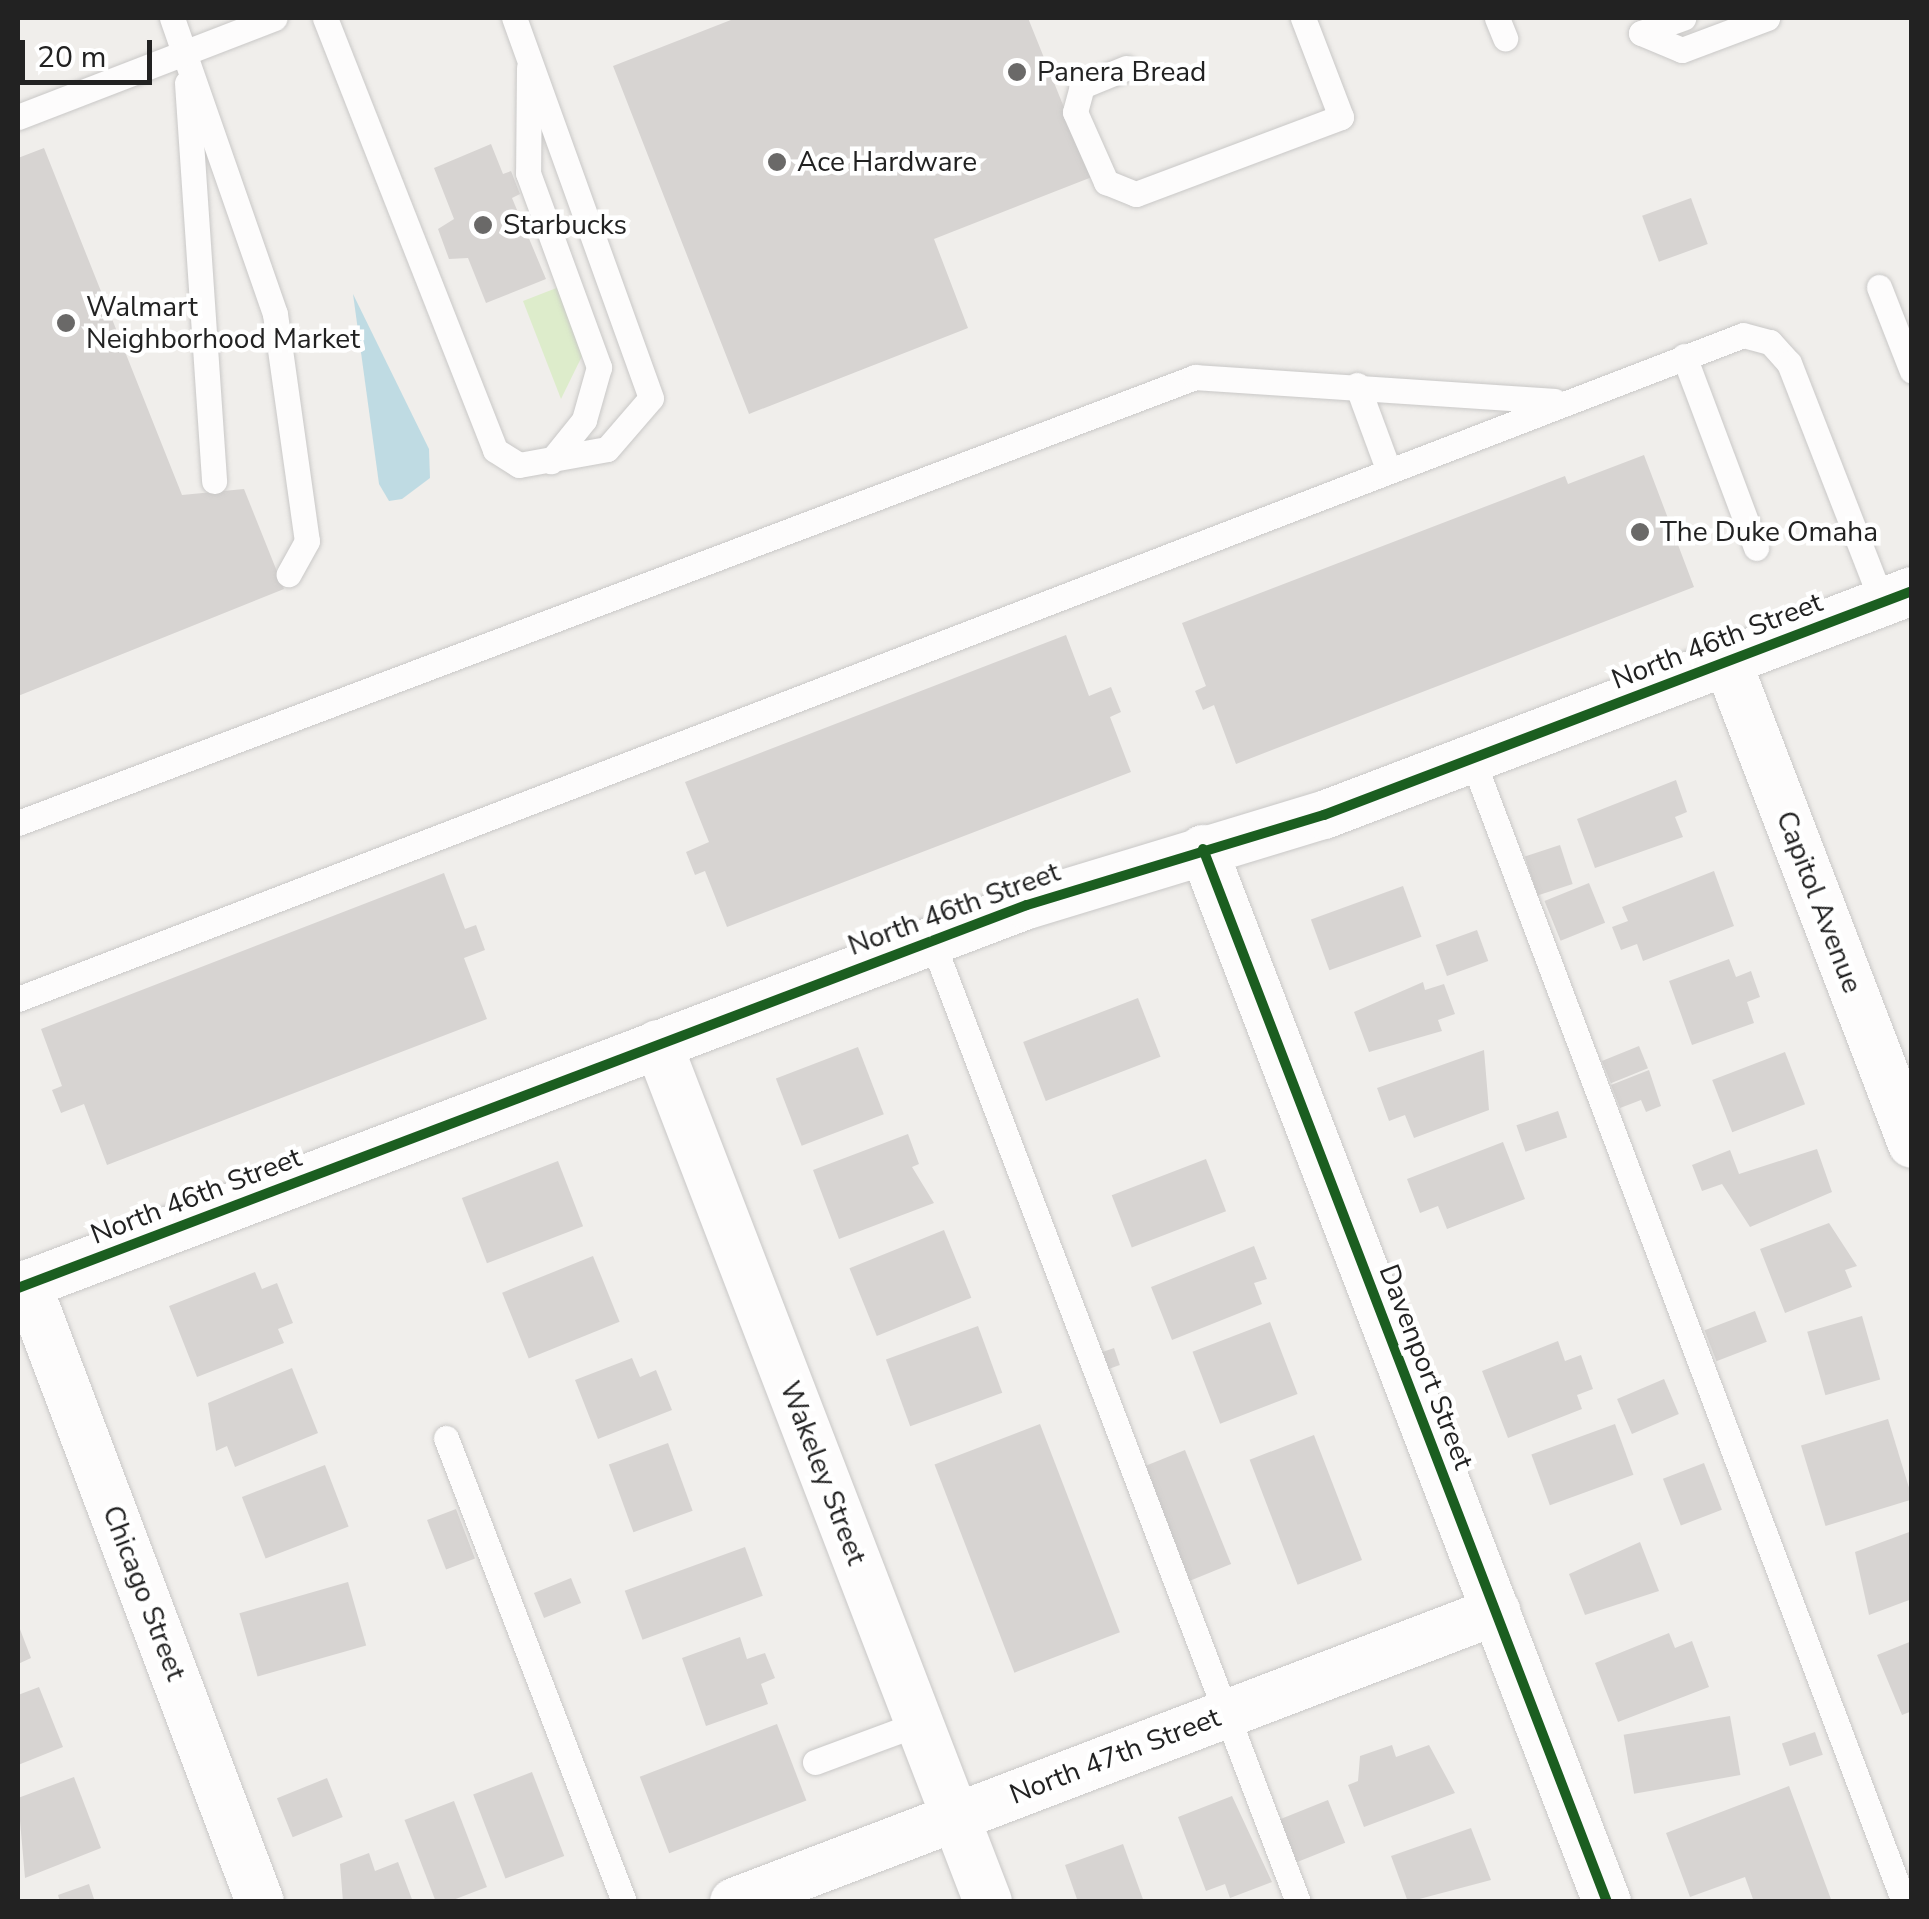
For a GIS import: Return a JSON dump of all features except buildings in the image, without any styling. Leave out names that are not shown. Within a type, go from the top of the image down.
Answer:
[{"type":"street","name":"North 46th Street","points":[[22,1286],[932,941],[1473,761],[1896,596]]},
{"type":"street","name":"Capitol Avenue","points":[[1727,660],[1912,1144]]},
{"type":"street","name":"Davenport Street","points":[[1203,849],[1607,1902]]},
{"type":"street","name":"Wakeley Street","points":[[658,1044],[988,1902]]},
{"type":"street","name":"Chicago Street","points":[[22,1286],[260,1902]]},
{"type":"street","name":"North 47th Street","points":[[734,1902],[1496,1611]]},
{"type":"lane","points":[[172,18],[275,314],[307,540],[289,574]]},
{"type":"lane","points":[[18,117],[275,18]]},
{"type":"lane","points":[[325,18],[495,450],[520,465],[551,461],[628,434],[651,398],[651,380],[514,18]]},
{"type":"lane","points":[[1126,68],[1082,86],[1075,112],[1097,171],[1120,192],[1151,189],[1341,117],[1303,18]]},
{"type":"lane","points":[[1682,18],[1641,33],[1682,50],[1767,18]]},
{"type":"lane","points":[[184,53],[214,480]]},
{"type":"lane","points":[[530,58],[528,173],[599,367],[584,420],[551,461]]},
{"type":"lane","points":[[1880,287],[1902,318],[1912,371]]},
{"type":"lane","points":[[18,998],[1743,335],[1780,352],[1896,596]]},
{"type":"lane","points":[[1684,356],[1756,548]]},
{"type":"lane","points":[[18,823],[1174,384],[1228,375],[1564,402]]},
{"type":"lane","points":[[1357,386],[1388,469]]},
{"type":"lane","points":[[1473,761],[1904,1902]]},
{"type":"lane","points":[[932,941],[1298,1902]]},
{"type":"lane","points":[[446,1438],[624,1902]]},
{"type":"lane","points":[[815,1762],[920,1722]]},
{"type":"green space","points":[[559,287],[584,352],[561,399],[523,301]]},
{"type":"water","points":[[353,294],[429,449],[430,478],[402,499],[389,501],[379,484]]},
{"type":"cycle path","points":[[18,1288],[1027,905],[1324,815],[1912,591]]},
{"type":"cycle path","points":[[1203,849],[1607,1902]]},
{"type":"place","name":"Panera Bread","points":[[1017,72]]},
{"type":"place","name":"Ace Hardware","points":[[777,162]]},
{"type":"place","name":"Starbucks","points":[[483,225]]},
{"type":"place","name":"Walmart Neighborhood Market","points":[[66,323]]},
{"type":"place","name":"The Duke Omaha","points":[[1640,532]]}]
